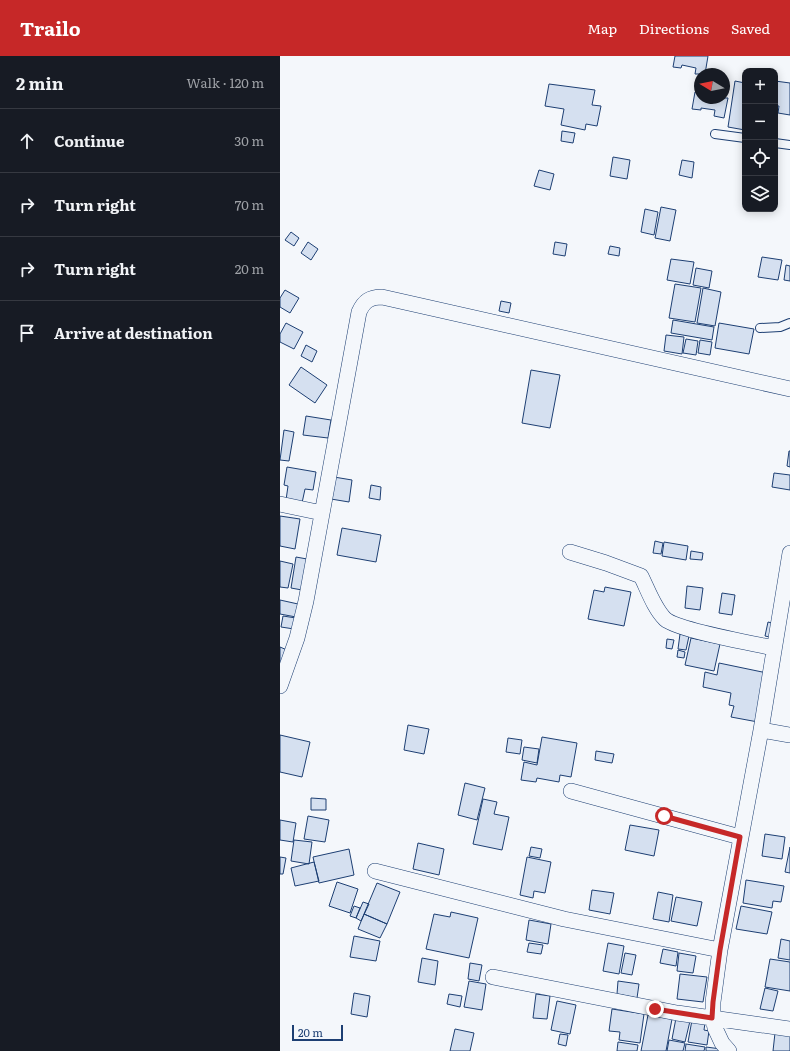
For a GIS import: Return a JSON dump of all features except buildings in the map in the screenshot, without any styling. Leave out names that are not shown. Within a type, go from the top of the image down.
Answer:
[{"type":"street","points":[[280,686],[297,638],[322,513],[359,312],[362,304],[375,297],[382,297],[790,389]]},
{"type":"street","points":[[280,504],[322,513]]},
{"type":"street","points":[[570,552],[641,576],[653,601],[666,620],[721,637],[774,648]]},
{"type":"street","points":[[729,1051],[718,1035],[712,1018],[713,1002],[720,950],[761,730],[790,553]]},
{"type":"street","points":[[761,730],[790,735]]},
{"type":"street","points":[[571,791],[740,837]]},
{"type":"street","points":[[375,871],[564,919],[720,950]]},
{"type":"street","points":[[493,977],[630,1005],[790,1029]]},
{"type":"lane","points":[[715,134],[742,138]]},
{"type":"lane","points":[[778,143],[790,145]]},
{"type":"lane","points":[[760,328],[780,327],[790,323]]},
{"type":"route","points":[[655,1009],[712,1018],[720,950],[740,837],[664,816]]}]
